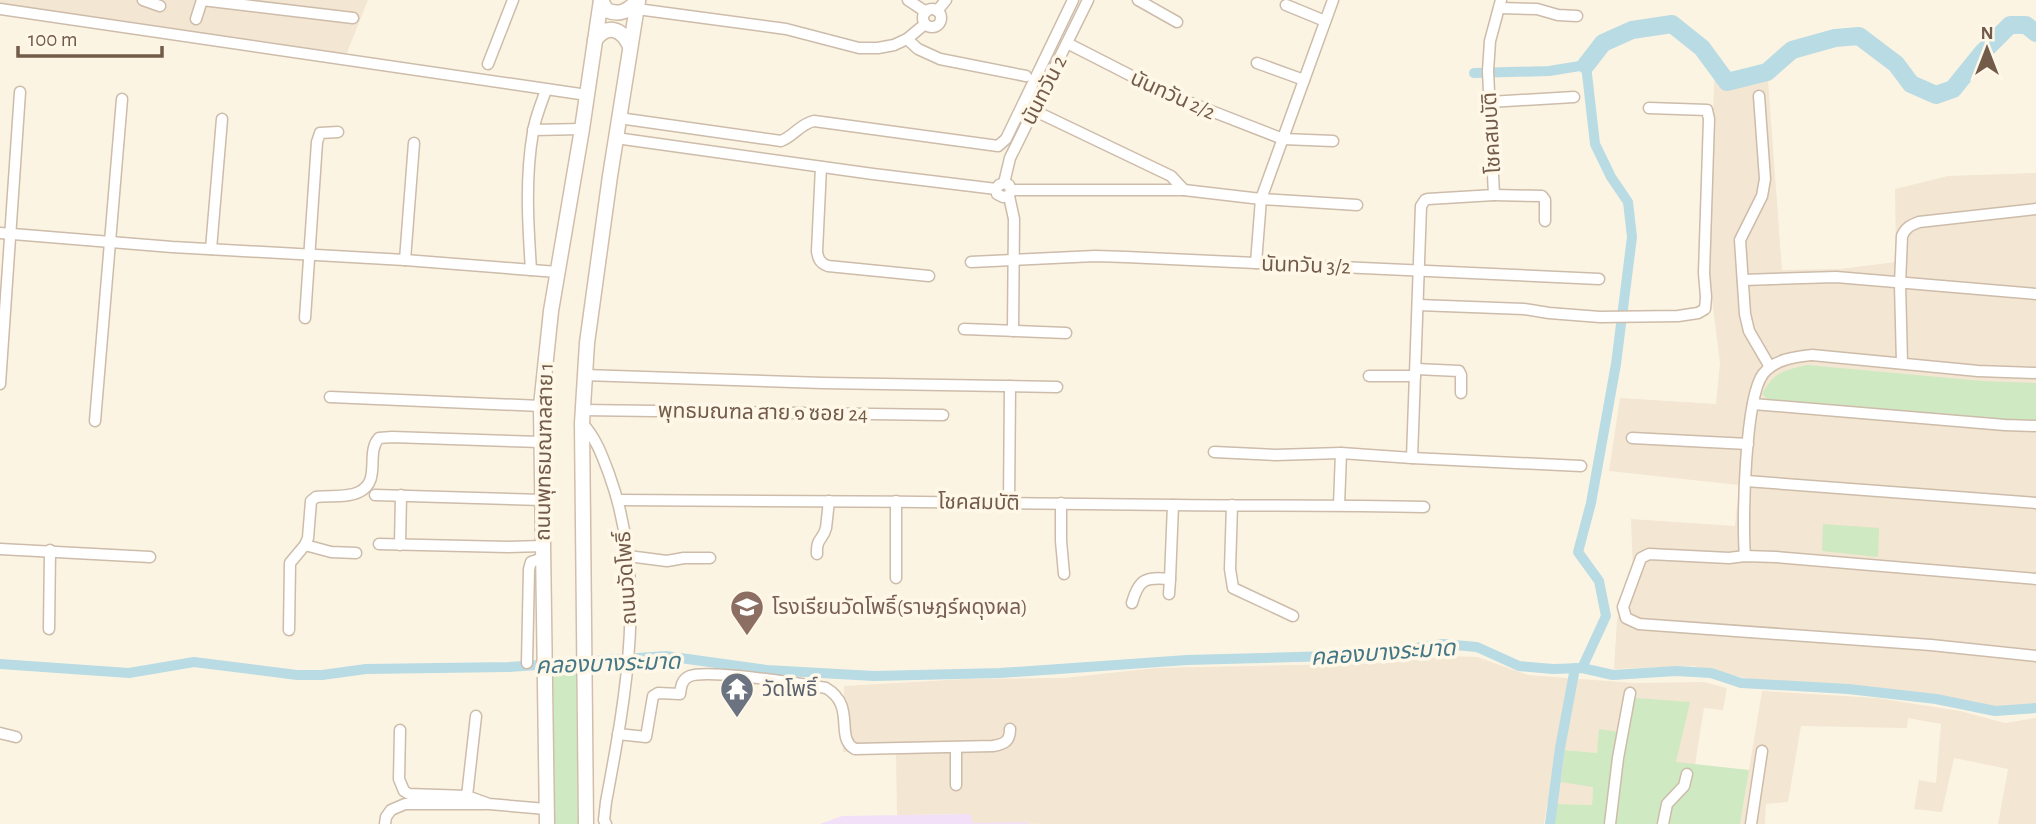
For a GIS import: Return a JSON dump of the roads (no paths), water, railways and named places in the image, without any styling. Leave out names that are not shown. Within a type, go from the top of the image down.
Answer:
[{"type":"main road","points":[[601,0],[606,10],[618,14],[637,3]]},
{"type":"main road","name":"ถนนพุทธมณฑลสาย 1","points":[[547,824],[541,406],[557,272],[601,0]]},
{"type":"main road","name":"ถนนพุทธมณฑลสาย 1","points":[[586,822],[582,416],[584,375],[637,3]]},
{"type":"main road","points":[[595,40],[604,32],[615,30],[625,36],[630,46]]},
{"type":"street","points":[[142,0],[160,6]]},
{"type":"street","points":[[196,19],[202,0],[353,18]]},
{"type":"street","points":[[488,64],[513,0]]},
{"type":"street","points":[[908,0],[931,12]]},
{"type":"street","points":[[637,3],[786,29],[859,48],[886,46],[907,38],[925,24],[923,16],[946,0]]},
{"type":"street","points":[[619,118],[780,141],[807,122],[814,121],[998,145],[1006,139],[1073,0]]},
{"type":"street","name":"นันทวัน 2","points":[[1005,189],[1010,158],[1088,0]]},
{"type":"street","points":[[1138,0],[1177,22]]},
{"type":"street","points":[[1256,263],[1261,199],[1333,0]]},
{"type":"street","points":[[1500,4],[1577,16]]},
{"type":"street","name":"โชคสมบัติ","points":[[1412,458],[1421,206],[1425,200],[1494,195],[1488,71],[1490,41],[1500,4]]},
{"type":"street","points":[[1286,5],[1325,21]]},
{"type":"street","points":[[0,9],[587,95]]},
{"type":"street","points":[[907,38],[918,49],[940,59],[1026,76]]},
{"type":"street","name":"นันทวัน 2/2","points":[[1067,43],[1165,93],[1283,139],[1333,141]]},
{"type":"street","points":[[1257,63],[1304,80]]},
{"type":"street","points":[[531,270],[527,207],[533,130],[545,90]]},
{"type":"street","points":[[0,383],[5,233],[20,92]]},
{"type":"street","points":[[1759,96],[1765,179],[1762,196],[1740,240],[1745,314],[1749,331],[1770,368]]},
{"type":"street","points":[[1490,102],[1574,97]]},
{"type":"street","points":[[95,421],[122,99]]},
{"type":"street","points":[[1418,305],[1524,309],[1601,317],[1678,316],[1698,313],[1705,309],[1707,110],[1649,108]]},
{"type":"street","points":[[1033,110],[1171,176],[1184,190]]},
{"type":"street","points":[[211,249],[222,119]]},
{"type":"street","points":[[533,130],[582,129]]},
{"type":"street","points":[[305,318],[318,136],[323,132],[338,132]]},
{"type":"street","points":[[616,138],[821,167],[1005,189],[1184,190],[1261,199],[1357,205]]},
{"type":"street","points":[[405,260],[414,142]]},
{"type":"street","points":[[821,167],[817,251],[819,260],[828,266],[929,276]]},
{"type":"street","points":[[1005,189],[1014,219],[1013,331]]},
{"type":"street","points":[[1494,195],[1542,196],[1545,200],[1545,222]]},
{"type":"street","points":[[1902,363],[1900,284],[1902,236],[1905,230],[1919,222],[2036,209]]},
{"type":"street","points":[[5,233],[557,272]]},
{"type":"street","name":"นันทวัน 3/2","points":[[971,262],[1105,257],[1599,279]]},
{"type":"street","points":[[1743,280],[1836,277],[2036,294]]},
{"type":"street","points":[[964,329],[1066,333]]},
{"type":"street","points":[[1745,556],[1743,529],[1752,404],[1762,374],[1775,364],[1812,355],[1978,371],[2036,373]]},
{"type":"street","points":[[1369,376],[1456,370],[1461,375],[1461,393]]},
{"type":"street","points":[[584,375],[1057,387]]},
{"type":"street","points":[[1009,502],[1010,386]]},
{"type":"street","points":[[330,397],[541,406]]},
{"type":"street","points":[[1752,404],[2036,426]]},
{"type":"street","name":"พุทธมณฑล สาย ๑ ซอย 24","points":[[582,416],[943,415]]},
{"type":"street","name":"ถนนวัดโพธิ์","points":[[582,416],[598,446],[619,500],[628,556],[628,672],[605,822]]},
{"type":"street","points":[[289,630],[290,563],[305,545],[312,499],[352,494],[366,487],[371,481],[374,446],[379,438],[541,442]]},
{"type":"street","points":[[1632,438],[1748,444]]},
{"type":"street","points":[[1214,452],[1275,455],[1341,453],[1581,466]]},
{"type":"street","points":[[1339,505],[1341,453]]},
{"type":"street","points":[[1746,481],[2036,503]]},
{"type":"street","points":[[375,495],[542,500]]},
{"type":"street","points":[[400,545],[401,495]]},
{"type":"street","name":"โชคสมบัติ","points":[[619,500],[1424,507]]},
{"type":"street","points":[[817,554],[818,539],[826,528],[828,501]]},
{"type":"street","points":[[895,501],[896,578]]},
{"type":"street","points":[[1061,503],[1064,573]]},
{"type":"street","points":[[1169,594],[1173,505]]},
{"type":"street","points":[[1232,505],[1230,569],[1233,588],[1293,616]]},
{"type":"street","points":[[379,544],[543,552]]},
{"type":"street","points":[[305,545],[331,552],[356,553]]},
{"type":"street","points":[[0,549],[150,557]]},
{"type":"street","points":[[49,629],[50,550]]},
{"type":"street","points":[[527,663],[528,569],[531,562],[543,552]]},
{"type":"street","points":[[2036,579],[1745,556],[1728,558],[1649,554],[1641,558],[1623,607],[1624,616],[1639,624],[1931,645],[2036,656]]},
{"type":"street","points":[[628,556],[667,562],[684,558],[710,558]]},
{"type":"street","points":[[1132,603],[1136,590],[1144,580],[1170,579]]},
{"type":"street","points":[[618,734],[646,737],[653,696],[658,693],[680,694],[686,677],[699,674],[826,688],[841,701],[846,738],[850,747],[855,749],[956,748],[1004,744],[1008,741],[1010,729]]},
{"type":"street","points":[[1610,824],[1630,693]]},
{"type":"street","points":[[467,796],[476,716]]},
{"type":"street","points":[[400,730],[400,779],[404,791],[409,794],[467,796],[489,804]]},
{"type":"street","points":[[0,733],[16,737]]},
{"type":"street","points":[[956,748],[956,785]]},
{"type":"street","points":[[1751,824],[1762,751]]},
{"type":"street","points":[[1663,824],[1667,804],[1684,786],[1687,774]]},
{"type":"street","points":[[385,824],[391,810],[405,804],[489,804],[546,809]]},
{"type":"street","points":[[586,822],[605,822]]},
{"type":"waterway","name":"คลองบางระมาด","points":[[1586,65],[1603,43],[1632,30],[1672,24],[1702,48],[1727,82],[1767,72],[1792,50],[1835,38],[1859,36],[1896,64],[1911,84],[1936,95],[1953,89],[1983,52],[2010,25],[2026,25],[2036,33]]},
{"type":"waterway","name":"คลองบางระมาด","points":[[1474,73],[1549,71],[1586,65],[1595,144],[1611,177],[1628,202],[1632,237],[1616,364],[1591,503],[1578,552],[1599,581],[1606,616],[1582,668]]},
{"type":"waterway","name":"คลองบางระมาด","points":[[0,664],[129,673],[194,662],[297,675],[322,675],[366,669],[509,667],[666,656],[767,670],[874,676],[1000,673],[1187,660],[1368,655],[1443,644],[1477,647],[1519,666],[1582,668],[1613,675],[1676,671],[1711,673],[1741,683],[1848,689],[1936,699],[1995,711],[2036,708]]},
{"type":"waterway","points":[[1550,824],[1560,748],[1575,668]]},
{"type":"place","name":"โรงเรียนวัดโพธิ์(ราษฎร์ผดุงผล)","points":[[747,637]]},
{"type":"place","name":"วัดโพธิ์","points":[[737,719]]}]
